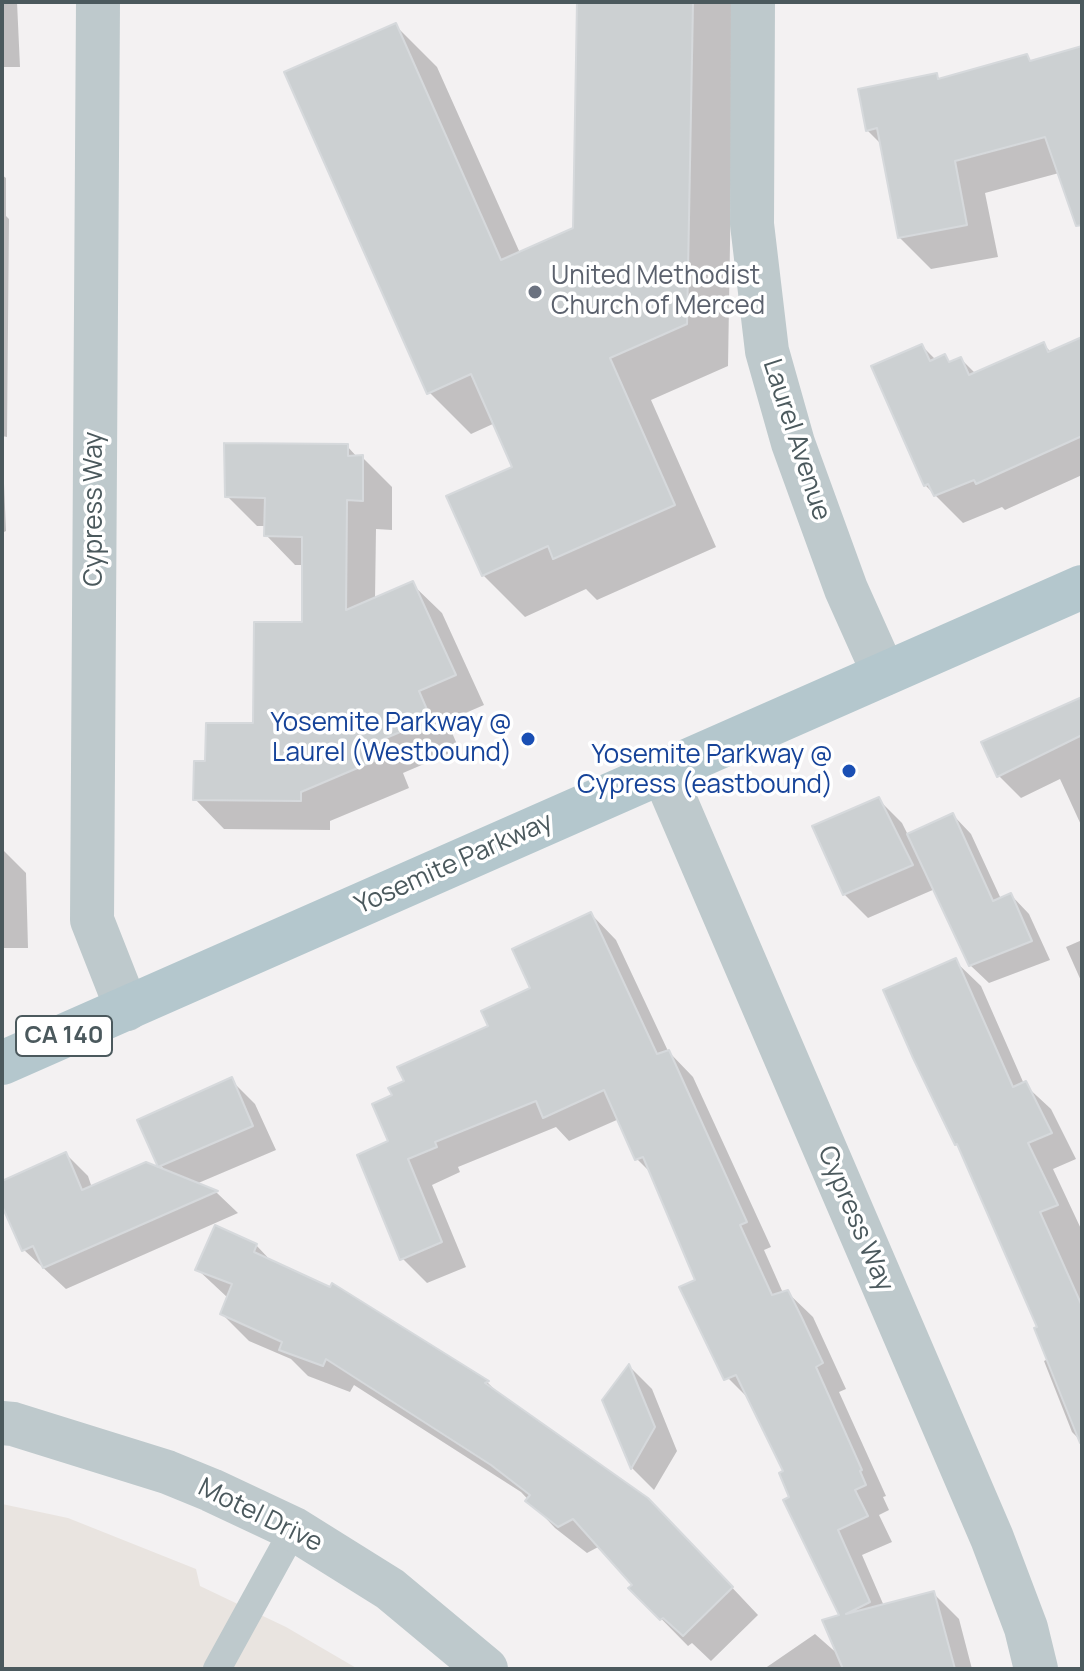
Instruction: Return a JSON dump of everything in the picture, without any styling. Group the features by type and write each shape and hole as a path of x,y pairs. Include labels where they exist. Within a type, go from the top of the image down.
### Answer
{"main road":[{"name":"Yosemite Parkway","path":"2,1063 1082,587"}],"street":[{"name":"Cypress Way","path":"98,2 92,920 127,1009"},
{"name":"Laurel Avenue","path":"753,2 752,224 767,351 793,443 846,589 884,674"},
{"name":"Cypress Way","path":"663,772 992,1538 1026,1628 1036,1669"},
{"name":"Motel Drive","path":"2,1423 167,1472 294,1529 390,1589 486,1669"}],"lane":[{"path":"217,1669 294,1529"}],"shaded area":[{"path":"2,1504 68,1518 196,1569 200,1586 286,1627 358,1669 2,1669"}],"building":[{"name":"United Methodist Church of Merced","path":"577,2 693,2 687,324 610,358 675,505 553,559 548,546 482,576 446,496 512,467 471,374 427,394 284,72 396,23 501,260 573,228"},
{"path":"1082,46 1082,225 1076,226 1045,137 955,161 967,225 898,238 877,128 866,131 858,89 937,73 938,79 1027,54 1030,61"},
{"path":"1082,337 1082,436 976,484 974,480 934,496 928,484 924,486 871,366 922,344 930,361 945,354 949,362 961,357 969,375 1044,342 1048,352"},
{"path":"224,443 348,444 348,456 363,455 363,501 347,500 346,610 413,581 456,675 419,691 431,719 374,743 381,758 301,792 301,801 193,800 194,761 205,761 206,723 253,723 254,622 302,622 302,537 264,536 265,498 225,497"},
{"path":"1082,697 1082,735 997,777 981,742"},
{"path":"879,797 913,865 843,895 812,826"},
{"path":"953,813 993,901 1011,893 1032,941 969,966 907,834"},
{"path":"591,912 657,1054 669,1050 747,1222 740,1225 772,1295 788,1290 802,1318 823,1363 816,1367 862,1470 866,1485 855,1490 868,1516 838,1530 870,1602 846,1614 934,1591 955,1669 843,1669 822,1620 839,1615 783,1500 789,1497 779,1473 783,1471 736,1375 724,1380 679,1287 695,1280 643,1157 635,1160 604,1090 543,1118 536,1101 435,1142 437,1147 408,1159 442,1242 400,1260 357,1155 388,1141 372,1104 392,1095 388,1088 404,1081 397,1067 488,1026 481,1011 530,988 512,949"},
{"path":"956,958 1013,1087 1026,1081 1052,1133 1028,1143 1058,1205 1040,1212 1082,1306 1082,1443 1034,1328 1037,1327 957,1144 913,1058 883,990"},
{"path":"232,1077 253,1126 158,1167 137,1120"},
{"path":"66,1152 82,1190 146,1162 218,1191 43,1268 33,1246 22,1251 2,1206 2,1181"},
{"path":"215,1225 257,1244 254,1252 330,1287 332,1283 489,1381 485,1383 648,1498 733,1587 683,1636 663,1618 660,1620 628,1588 632,1585 573,1519 558,1527 525,1501 530,1495 491,1465 326,1359 323,1366 279,1350 282,1342 220,1314 232,1284 195,1270"},
{"path":"629,1364 655,1427 631,1469 602,1400"}],"place":[{"name":"United Methodist Church of Merced","path":"535,292"},
{"name":"Yosemite Parkway @ Laurel (Westbound)","path":"528,739"},
{"name":"Yosemite Parkway @ Cypress (eastbound)","path":"849,771"}]}
